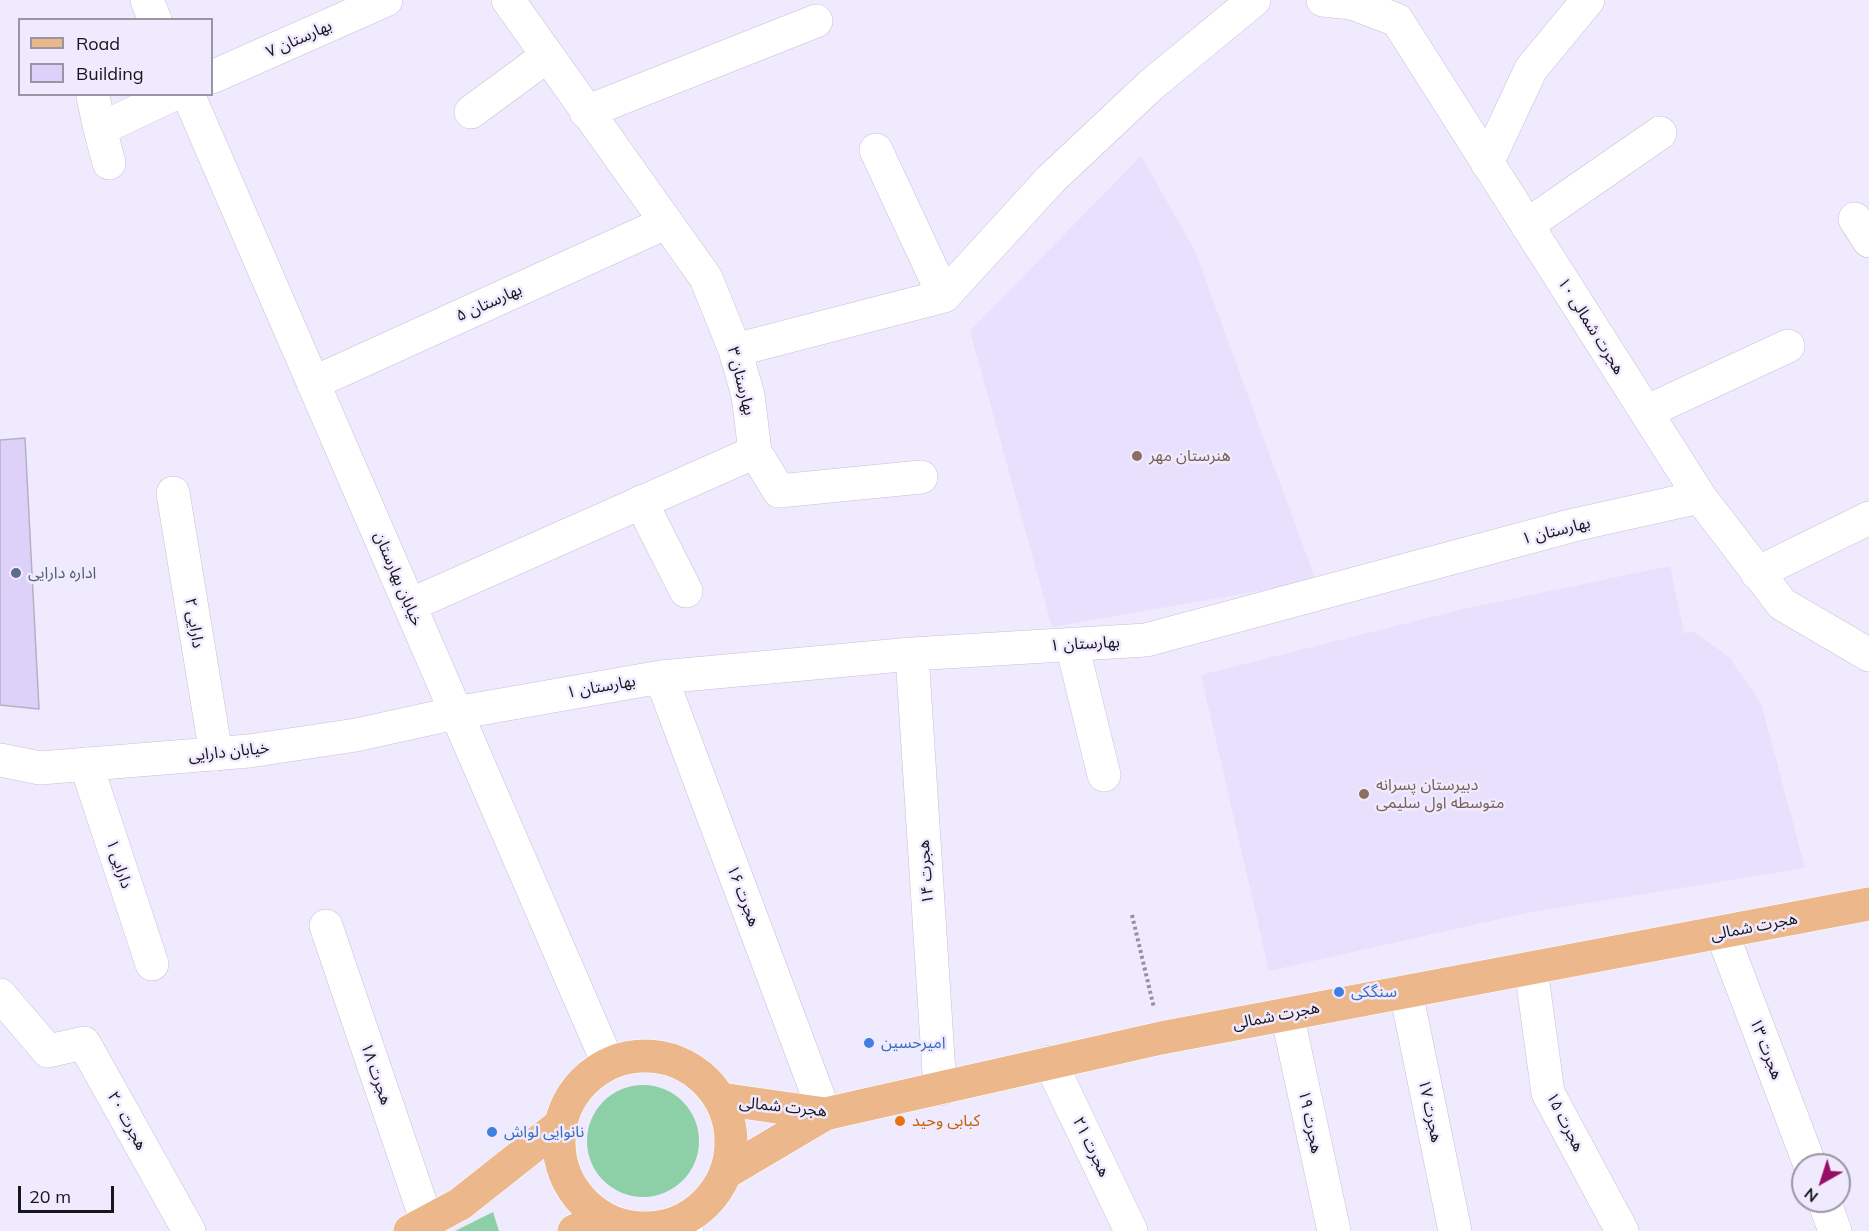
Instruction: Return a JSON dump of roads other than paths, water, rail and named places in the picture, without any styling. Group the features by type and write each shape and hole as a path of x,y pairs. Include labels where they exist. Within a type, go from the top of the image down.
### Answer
{"main road":[{"name":"هجرت شمالی","path":"721,1099 825,1114 1161,1038 1869,904"},
{"path":"633,1055 659,1056 684,1064 705,1079 721,1099 729,1117 732,1135 727,1172 716,1192 684,1226 628,1227 603,1218 582,1201 566,1178 559,1152 560,1125 569,1100 585,1078 608,1063 633,1055"},
{"path":"727,1172 825,1114"},
{"path":"418,1226 460,1204 560,1125"},
{"path":"574,1231 603,1218"}],"street":[{"path":"147,0 155,18"},
{"name":"بهارستان ۷","path":"213,78 386,0"},
{"name":"بهارستان ۳","path":"508,0 706,278 735,350 748,395 755,452"},
{"path":"735,350 944,296 1051,179 1152,85 1254,0"},
{"name":"هجرت شمالی ۱۰","path":"1323,0 1352,3 1397,20 1700,497 1756,573 1782,604 1869,655"},
{"path":"1487,163 1531,69 1587,0"},
{"path":"586,112 816,21"},
{"path":"471,112 547,56"},
{"path":"100,129 170,96"},
{"name":"خیابان بهارستان","path":"189,96 608,1063"},
{"path":"93,97 109,163"},
{"path":"1527,225 1660,133"},
{"path":"876,150 944,296"},
{"name":"بهارستان ۵","path":"313,383 665,223"},
{"path":"1646,412 1788,346"},
{"path":"410,605 755,452 779,491 921,477"},
{"name":"دارایی ۲","path":"173,493 216,754"},
{"name":"بهارستان ۱","path":"456,713 661,677 912,654 1146,640 1574,525 1700,497"},
{"path":"642,502 686,591"},
{"path":"1756,573 1869,518"},
{"path":"1072,645 1104,775"},
{"name":"هجرت ۱۴","path":"912,654 940,1089"},
{"name":"هجرت ۱۶","path":"661,677 825,1114"},
{"name":"خیابان دارایی","path":"0,760 40,768 216,754 356,735 456,713"},
{"name":"دارایی ۱","path":"86,764 152,964"},
{"name":"هجرت ۱۸","path":"326,926 418,1226"},
{"name":"هجرت ۱۳","path":"1722,933 1805,1153"},
{"name":"هجرت ۱۵","path":"1531,969 1548,1093 1622,1231"},
{"name":"هجرت ۱۷","path":"1406,992 1455,1231"},
{"name":"هجرت ۲۰","path":"0,995 48,1051 84,1043 189,1231"},
{"name":"هجرت ۱۹","path":"1287,1014 1334,1231"},
{"name":"هجرت ۲۱","path":"1050,1062 1131,1231"},
{"path":"1829,1213 1836,1231"}],"place":[{"name":"هنرستان مهر","path":"1137,456"},
{"name":"اداره دارایی","path":"16,573"},
{"name":"دبیرستان پسرانه متوسطه اول سلیمی","path":"1364,794"},
{"name":"سنگکی","path":"1339,992"},
{"name":"امیرحسین","path":"869,1043"},
{"name":"کبابی وحید","path":"900,1121"},
{"name":"نانوایی لواش","path":"492,1132"}]}
